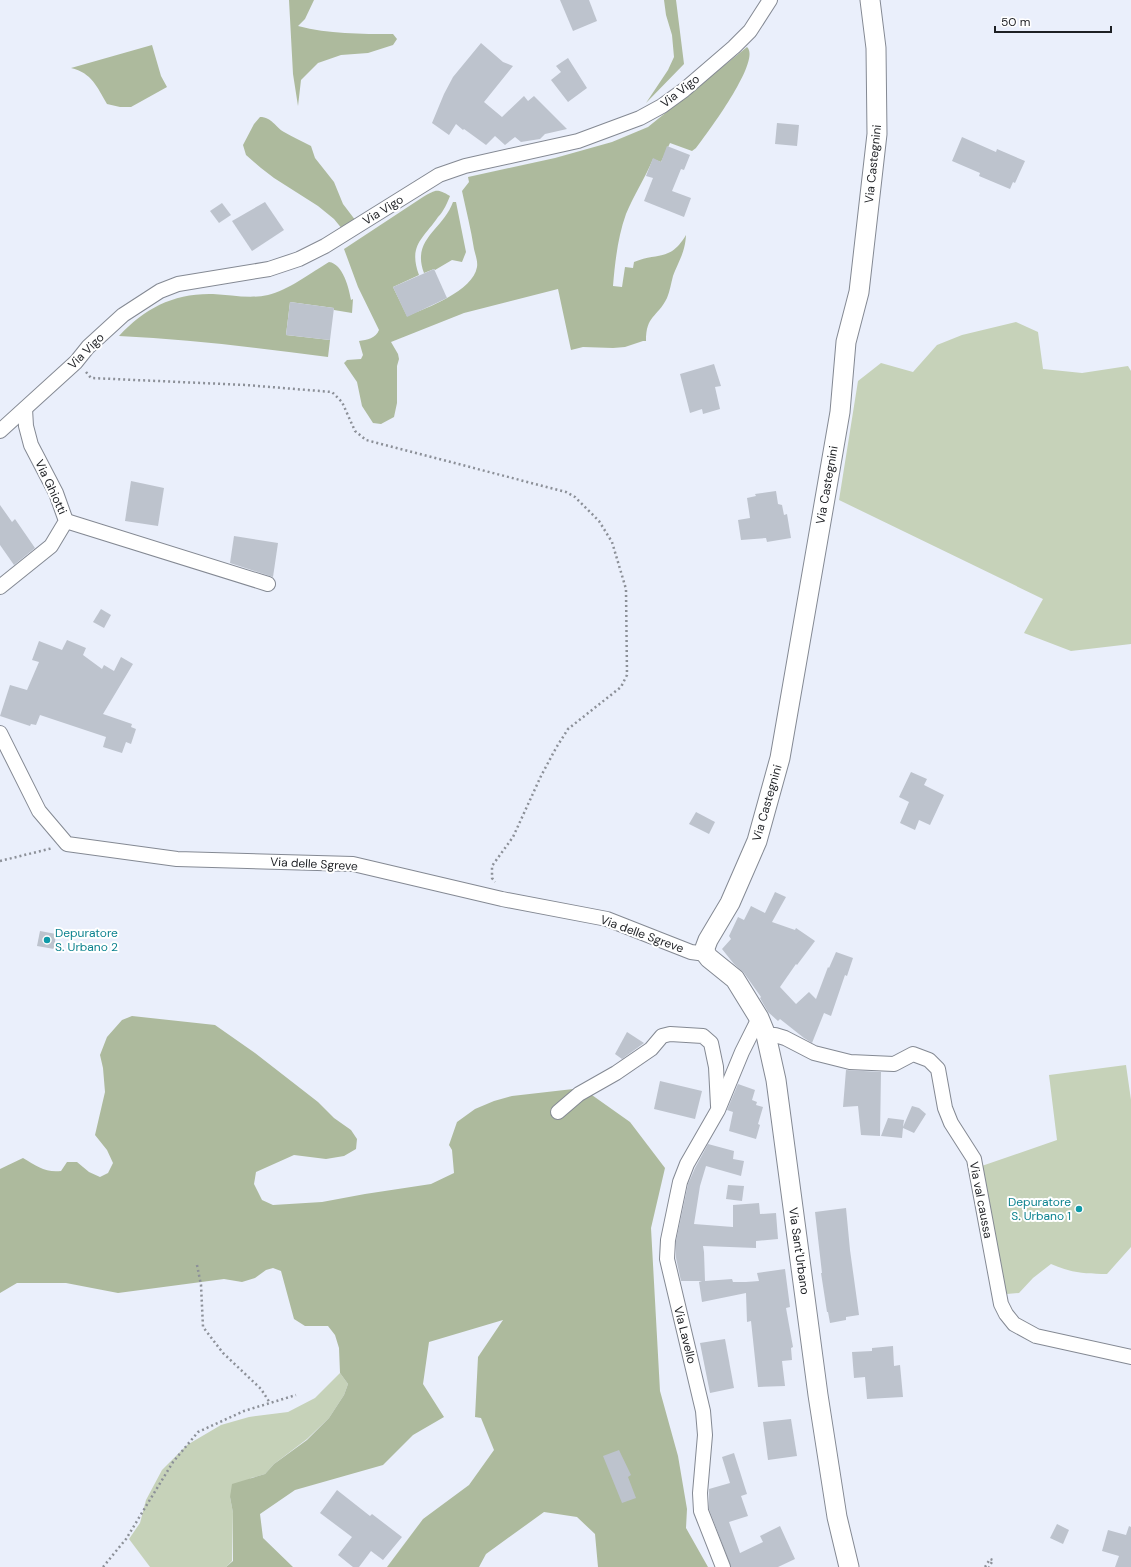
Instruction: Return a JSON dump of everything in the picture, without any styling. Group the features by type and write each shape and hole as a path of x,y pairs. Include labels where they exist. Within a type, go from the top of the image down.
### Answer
{"street":[{"name":"Via Vigo","path":"0,431 76,362 88,347 123,315 160,291 178,284 269,269 299,259 325,246 439,175 465,166 578,141 614,129 640,118 662,106 684,90 734,47 750,31 770,0"},
{"name":"Via Castegnini","path":"706,954 705,948 708,940 730,903 757,841 780,758 791,698 801,630 840,412 846,342 859,292 877,134 876,48 870,0"},
{"name":"Via Ghiotti","path":"0,587 51,546 66,521 56,493 31,445 26,426 25,409"},
{"path":"66,521 268,584"},
{"path":"0,732 39,811 67,844"},
{"name":"Via delle Sgreve","path":"67,844 177,859 353,864 511,900 607,919 691,952 706,954"},
{"name":"Via Sant'Urbano","path":"706,954 718,966 735,979 762,1026 776,1080 817,1387 838,1517 849,1567"},
{"name":"Via Lavello","path":"723,1567 701,1510 700,1493 706,1435 703,1411 667,1260 668,1240 680,1182 687,1164 718,1110 742,1052 762,1026"},
{"name":"Via val caussa","path":"762,1026 774,1035 785,1038 814,1053 850,1062 894,1064 913,1054 930,1060 938,1069 944,1108 951,1123 974,1159 1001,1304 1006,1314 1014,1324 1036,1336 1131,1357"},
{"path":"558,1112 579,1094 616,1073 651,1049 662,1036 675,1034 703,1036 711,1043 716,1067 718,1110"}],"path":[{"path":"76,362 91,378 246,385 332,392 342,402 355,431 366,440 566,492 575,497 599,521 612,542 626,589 627,675 621,687 568,729 541,776 513,837 492,866 492,878 511,900"},
{"path":"0,861 67,844"},
{"path":"197,1264 201,1285 203,1327 223,1353 261,1389 270,1403"},
{"path":"103,1567 126,1539 173,1462 198,1432 244,1411 296,1395"},
{"path":"985,1567 990,1559 993,1560 989,1567"}],"green space":[{"path":"289,0 314,0 305,19 298,26 333,32 393,34 397,39 393,45 368,53 341,55 318,63 301,80 298,106 293,74"},
{"path":"664,0 676,0 684,64 646,103 668,70 674,57 672,35 666,15"},
{"path":"152,45 161,76 167,87 131,107 120,107 107,104 97,86 89,77 78,70 71,68"},
{"path":"747,47 750,55 740,81 731,98 702,140 692,151 670,143 661,162 653,159 626,214 617,249 613,286 622,287 625,267 633,268 634,262 669,253 680,244 686,235 683,252 673,276 667,298 650,321 646,333 646,341 625,347 583,347 571,350 558,289 464,313 391,342 398,354 399,359 397,366 397,403 394,417 381,424 373,423 362,406 357,382 344,363 347,360 361,359 363,355 359,341 373,337 379,330 358,287 344,249 423,197 436,191 442,192 450,196 444,210 422,237 416,249 416,265 419,275 393,287 407,316 448,298 467,284 474,276 477,267 477,260 462,191 469,182 468,177 555,158 612,142 648,127"},
{"path":"260,117 270,120 284,132 311,146 315,158 334,182 343,204 359,225 343,230 334,219 318,206 274,178 246,155 243,145 254,124"},
{"path":"453,202 456,202 466,252 462,262 452,260 435,270 434,269 424,273 421,261 425,243 448,212"},
{"path":"329,262 338,267 342,272 349,289 351,300 353,299 352,313 334,310 334,308 290,302 286,335 330,340 328,357 250,347 119,336 139,317 173,299 199,294 247,297 268,295 283,290"},
{"path":"1016,322 1038,332 1043,369 1082,373 1128,366 1131,371 1131,644 1071,651 1024,633 1043,599 839,500 858,381 881,363 913,372 937,345 962,335"},
{"path":"132,1016 215,1025 255,1053 318,1102 334,1118 351,1130 357,1139 356,1149 344,1156 326,1159 294,1155 256,1172 254,1184 262,1200 273,1205 322,1202 431,1184 454,1173 452,1150 449,1145 457,1122 475,1109 494,1101 512,1096 582,1088 630,1122 665,1168 651,1228 660,1391 678,1456 687,1509 686,1528 708,1567 598,1567 595,1534 577,1517 544,1512 486,1554 479,1567 387,1567 423,1519 469,1485 494,1450 481,1418 475,1417 478,1357 503,1320 429,1342 423,1384 444,1417 413,1435 383,1465 295,1490 260,1514 263,1538 293,1567 226,1567 233,1561 233,1513 230,1497 232,1484 265,1474 274,1464 307,1440 329,1418 344,1395 348,1384 340,1373 339,1348 335,1335 328,1326 305,1326 294,1319 281,1271 273,1268 266,1270 255,1278 242,1282 224,1279 118,1293 66,1283 17,1283 0,1293 0,1169 23,1158 37,1166 51,1171 61,1171 67,1162 77,1162 89,1172 100,1177 108,1173 113,1163 107,1150 95,1135 105,1092 103,1068 100,1055 107,1037 122,1020"},
{"path":"1126,1065 1131,1100 1131,1247 1107,1274 1079,1272 1051,1264 1033,1278 1019,1293 995,1295 973,1169 1057,1140 1049,1075"},
{"path":"340,1373 348,1384 344,1395 329,1418 307,1439 274,1464 265,1474 251,1478 230,1497 233,1513 232,1561 226,1567 150,1567 129,1539 140,1523 146,1500 162,1470 187,1445 221,1425 249,1417 288,1412 315,1398"}],"building":[{"path":"560,0 589,0 597,21 573,31"},
{"path":"481,43 503,62 513,66 484,102 502,117 524,96 528,101 534,96 567,129 545,134 540,139 521,142 515,137 505,145 495,136 486,145 456,124 449,135 432,123 453,77"},
{"path":"568,58 587,88 568,102 551,80 561,72 556,66"},
{"path":"777,123 799,125 797,146 775,144"},
{"path":"962,137 996,152 997,149 1025,161 1015,183 1013,182 1010,189 979,176 980,173 952,161"},
{"path":"667,146 690,155 684,170 681,169 672,191 691,198 684,217 644,201 653,178 646,176 653,158 661,162"},
{"path":"265,202 284,230 252,251 232,221"},
{"path":"222,203 231,215 219,223 210,211"},
{"path":"434,269 447,298 407,317 393,287"},
{"path":"290,302 334,308 330,340 286,335"},
{"path":"714,364 721,386 715,387 720,409 703,414 702,409 690,413 680,374"},
{"path":"131,481 164,488 158,526 125,521"},
{"path":"776,491 778,504 782,505 784,515 787,514 791,538 767,542 766,538 741,540 738,520 750,518 747,498 756,496 755,494"},
{"path":"0,505 12,522 15,519 35,548 14,565 0,545"},
{"path":"234,536 278,543 273,577 230,563"},
{"path":"101,609 111,615 104,628 93,622"},
{"path":"67,640 86,648 83,655 102,669 104,665 114,671 121,657 133,664 103,714 132,724 131,727 136,729 131,744 126,742 122,753 103,747 106,737 40,715 36,725 31,724 30,726 0,716 10,685 27,690 39,662 32,660 39,641 62,650"},
{"path":"911,772 927,779 924,785 944,795 930,825 919,820 915,830 900,823 909,802 899,797"},
{"path":"696,812 715,822 709,834 689,824"},
{"path":"775,892 786,897 772,922 795,930 796,928 815,941 780,987 796,1004 809,992 816,999 828,967 829,968 836,952 853,958 847,976 845,975 831,1016 824,1013 812,1043 780,1019 778,1021 768,1012 760,998 761,997 744,973 734,964 722,949 731,939 729,936 738,917 744,920 751,906 765,913"},
{"name":"Depuratore S. Urbano 2","path":"40,931 56,934 54,949 37,946"},
{"path":"627,1032 644,1043 622,1059 615,1054"},
{"path":"846,1070 881,1072 880,1136 861,1135 858,1106 843,1107"},
{"path":"660,1081 702,1091 695,1119 654,1109"},
{"path":"738,1084 755,1090 752,1100 757,1102 756,1105 763,1107 758,1124 760,1125 756,1139 729,1131 733,1112 727,1110"},
{"path":"912,1106 919,1108 926,1114 914,1133 903,1128 902,1138 881,1136 888,1118 904,1120 903,1127"},
{"path":"708,1144 734,1151 733,1159 744,1161 741,1176 706,1166 700,1186 694,1224 733,1227 733,1205 759,1203 760,1214 776,1213 778,1239 756,1241 756,1248 703,1246 705,1281 732,1279 733,1282 759,1281 757,1273 785,1269 790,1307 786,1308 793,1347 791,1348 792,1360 782,1361 785,1386 758,1387 751,1321 747,1322 746,1293 702,1302 699,1282 702,1281 681,1281 676,1258 676,1241 688,1184"},
{"path":"728,1185 744,1186 742,1201 726,1199"},
{"path":"846,1208 859,1315 846,1317 846,1320 830,1323 821,1273 815,1212"},
{"path":"725,1339 734,1388 710,1393 700,1343"},
{"path":"893,1346 894,1366 900,1365 903,1397 867,1399 865,1377 854,1378 852,1352 872,1351 872,1348"},
{"path":"791,1419 797,1456 768,1460 763,1422"},
{"path":"619,1450 631,1475 628,1477 636,1498 622,1503 603,1456"},
{"path":"734,1453 747,1494 741,1496 748,1516 729,1522 740,1553 763,1542 760,1536 780,1526 795,1559 778,1567 731,1567 709,1509 709,1489 730,1483 722,1457"},
{"path":"337,1490 370,1516 372,1514 402,1537 383,1560 371,1551 359,1567 353,1567 338,1555 352,1537 320,1513"},
{"path":"1057,1524 1069,1530 1063,1544 1050,1538"},
{"path":"1129,1526 1131,1527 1131,1567 1115,1567 1119,1556 1102,1551 1108,1530 1126,1535"}],"place":[{"name":"Depuratore S. Urbano 2","path":"47,940"},
{"name":"Depuratore S. Urbano 1","path":"1079,1209"}]}
